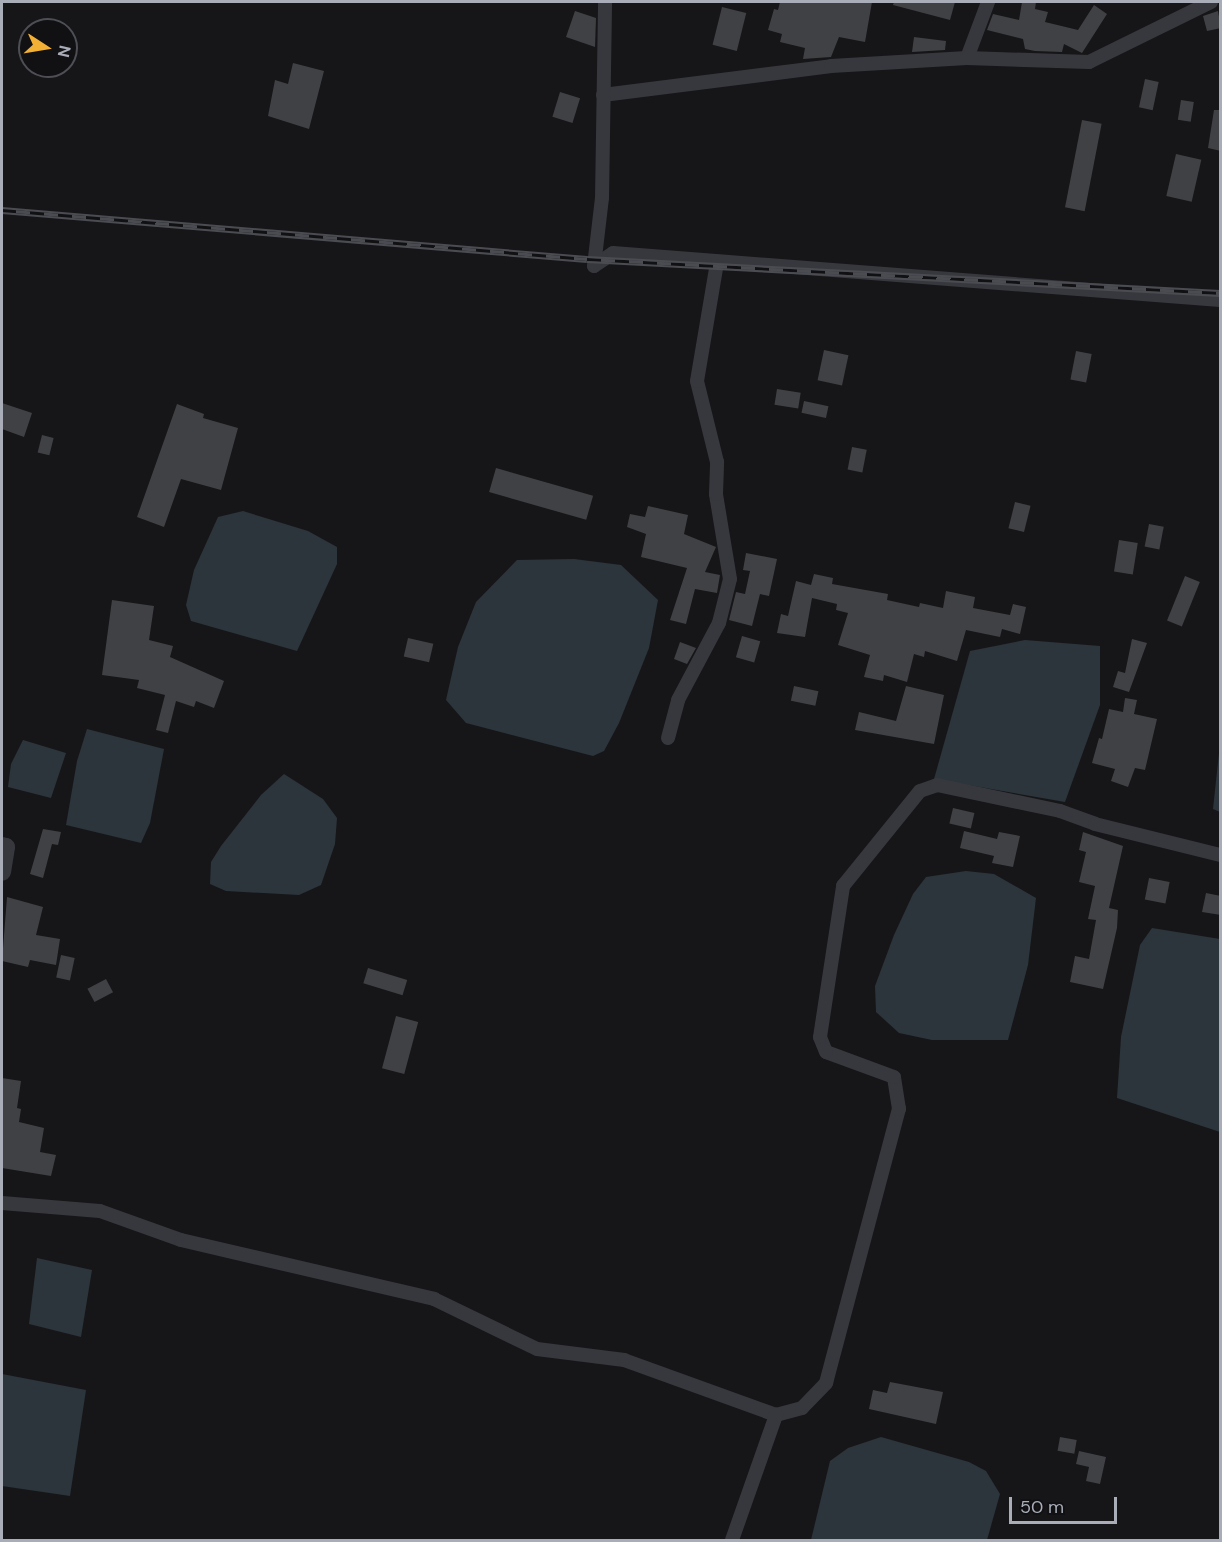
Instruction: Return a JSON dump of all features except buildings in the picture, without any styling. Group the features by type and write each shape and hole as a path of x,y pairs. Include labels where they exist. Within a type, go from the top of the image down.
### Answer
{"street":[{"path":"605,2 602,198 594,266 614,253 1221,300"},
{"path":"967,58 988,2"},
{"path":"603,95 831,66 967,58 1089,62 1211,2"},
{"path":"668,738 678,700 719,623 730,579 716,494 717,462 696,381 717,262"},
{"path":"2,1203 100,1211 182,1240 434,1299 537,1349 624,1360 776,1415 802,1408 825,1383 899,1109 894,1077 826,1052 820,1037 843,886 920,791 937,785 1060,811 1095,824 1221,855"},
{"path":"2,846 6,848 2,872"},
{"path":"732,1540 776,1415"}],"shaded area":[{"path":"243,511 308,531 337,547 337,564 297,651 191,621 186,605 194,570 218,517"},
{"path":"574,559 621,565 658,600 649,648 619,723 604,751 593,756 466,723 446,700 458,647 476,602 517,560"},
{"path":"1025,640 1100,646 1100,705 1065,802 934,779 970,651"},
{"path":"87,729 164,749 150,823 141,843 66,825 77,761"},
{"path":"23,740 66,753 51,798 8,787 11,764"},
{"path":"1220,744 1220,812 1213,809"},
{"path":"284,774 323,799 337,818 335,844 321,885 299,895 226,891 210,884 211,862 221,846 261,795"},
{"path":"966,871 994,874 1036,898 1028,965 1008,1040 932,1040 899,1033 876,1012 875,986 894,935 913,894 926,877"},
{"path":"1152,928 1220,939 1220,1132 1117,1098 1121,1037 1140,945"},
{"path":"37,1258 92,1270 81,1337 29,1324"},
{"path":"2,1374 86,1390 70,1496 2,1486"},
{"path":"881,1437 969,1462 986,1471 1000,1494 987,1540 811,1540 830,1461 848,1448"}],"railway":[{"path":"2,210 587,259 1220,293"}]}
